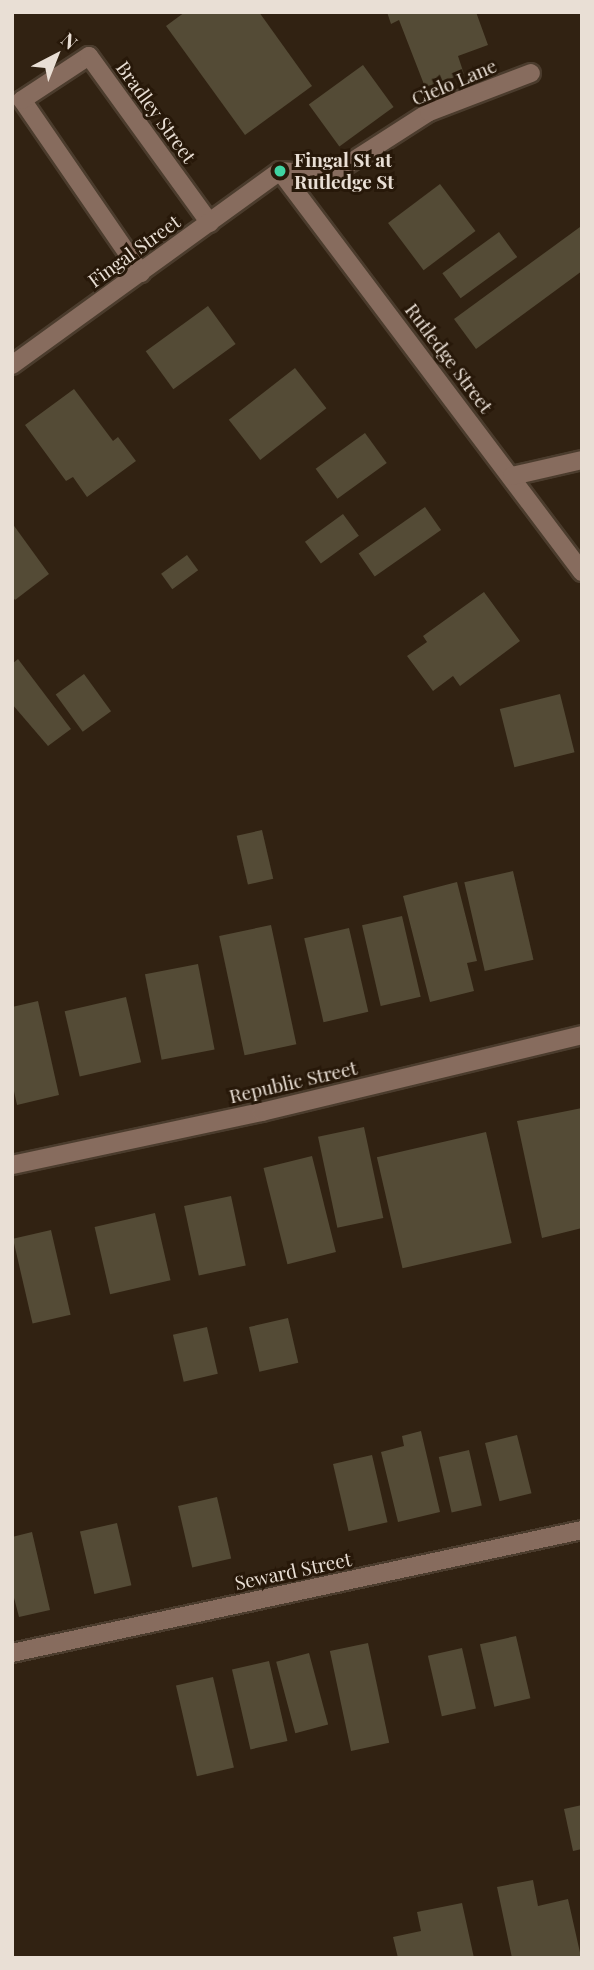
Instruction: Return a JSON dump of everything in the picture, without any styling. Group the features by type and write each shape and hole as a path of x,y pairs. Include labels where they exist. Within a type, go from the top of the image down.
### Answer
{"street":[{"name":"Bradley Street","path":"141,273 22,100 89,57 210,223"},
{"name":"Cielo Lane","path":"281,171 331,174 429,112 531,73"},
{"name":"Fingal Street","path":"12,365 281,171"},
{"name":"Rutledge Street","path":"281,171 582,572"},
{"path":"512,476 582,460"},
{"name":"Republic Street","path":"12,1165 261,1112 582,1035"},
{"name":"Seward Street","path":"12,1653 582,1530"}],"building":[{"path":"185,12 259,12 312,86 245,135 166,26"},
{"path":"387,12 476,12 488,45 458,56 464,74 425,87 399,20 391,24"},
{"path":"363,65 394,107 339,146 309,104"},
{"path":"440,184 476,231 424,270 388,223"},
{"path":"580,227 582,271 476,349 454,319"},
{"path":"499,232 517,257 461,298 442,273"},
{"path":"208,306 236,344 173,389 146,351"},
{"path":"295,368 326,408 260,460 229,420"},
{"path":"74,389 113,441 118,437 136,461 87,497 73,477 66,481 25,425"},
{"path":"365,433 387,463 337,499 316,469"},
{"path":"425,507 441,530 375,576 359,553"},
{"path":"343,514 359,536 321,563 305,542"},
{"path":"12,523 49,574 15,600 12,596"},
{"path":"187,555 198,570 172,589 161,574"},
{"path":"484,592 520,641 460,686 453,676 433,691 407,656 427,642 423,636"},
{"path":"18,659 71,729 48,746 12,704 12,664"},
{"path":"84,674 111,711 83,732 56,695"},
{"path":"560,694 575,752 514,767 500,709"},
{"path":"262,830 273,879 248,885 237,836"},
{"path":"513,871 533,960 485,971 464,882"},
{"path":"457,882 477,961 467,963 474,991 430,1002 403,896"},
{"path":"402,916 421,997 381,1006 362,925"},
{"path":"271,925 296,1044 245,1055 219,936"},
{"path":"349,928 368,1012 324,1022 304,938"},
{"path":"198,964 215,1049 162,1060 145,974"},
{"path":"126,997 141,1062 80,1076 65,1011"},
{"path":"38,1001 59,1095 17,1105 12,1082 12,1007"},
{"path":"582,1108 582,1228 542,1238 517,1121"},
{"path":"364,1127 383,1218 337,1228 318,1137"},
{"path":"486,1132 512,1243 403,1268 377,1157"},
{"path":"312,1156 336,1252 287,1264 263,1168"},
{"path":"231,1196 246,1265 199,1275 184,1206"},
{"path":"155,1213 171,1280 110,1294 95,1227"},
{"path":"51,1230 71,1315 33,1324 13,1239"},
{"path":"288,1318 298,1363 259,1372 249,1327"},
{"path":"207,1327 218,1374 184,1382 173,1335"},
{"path":"421,1431 440,1512 398,1522 381,1452 404,1446 402,1436"},
{"path":"517,1435 532,1493 499,1501 485,1443"},
{"path":"469,1450 482,1506 452,1513 439,1457"},
{"path":"372,1455 388,1522 349,1531 333,1464"},
{"path":"217,1497 231,1558 192,1567 178,1506"},
{"path":"117,1523 131,1585 94,1594 80,1532"},
{"path":"32,1532 50,1610 19,1617 12,1590 12,1537"},
{"path":"516,1636 530,1698 494,1707 480,1644"},
{"path":"368,1643 389,1743 351,1751 330,1651"},
{"path":"462,1648 476,1708 442,1716 428,1656"},
{"path":"309,1653 328,1724 295,1733 276,1662"},
{"path":"269,1661 287,1741 250,1749 232,1670"},
{"path":"213,1677 234,1768 197,1776 176,1686"},
{"path":"582,1805 582,1849 573,1851 564,1809"},
{"path":"533,1880 538,1906 568,1899 581,1957 512,1958 497,1887"},
{"path":"462,1903 474,1958 398,1958 393,1937 421,1931 417,1912"}],"place":[{"name":"Fingal St at Rutledge St","path":"280,171"}]}
